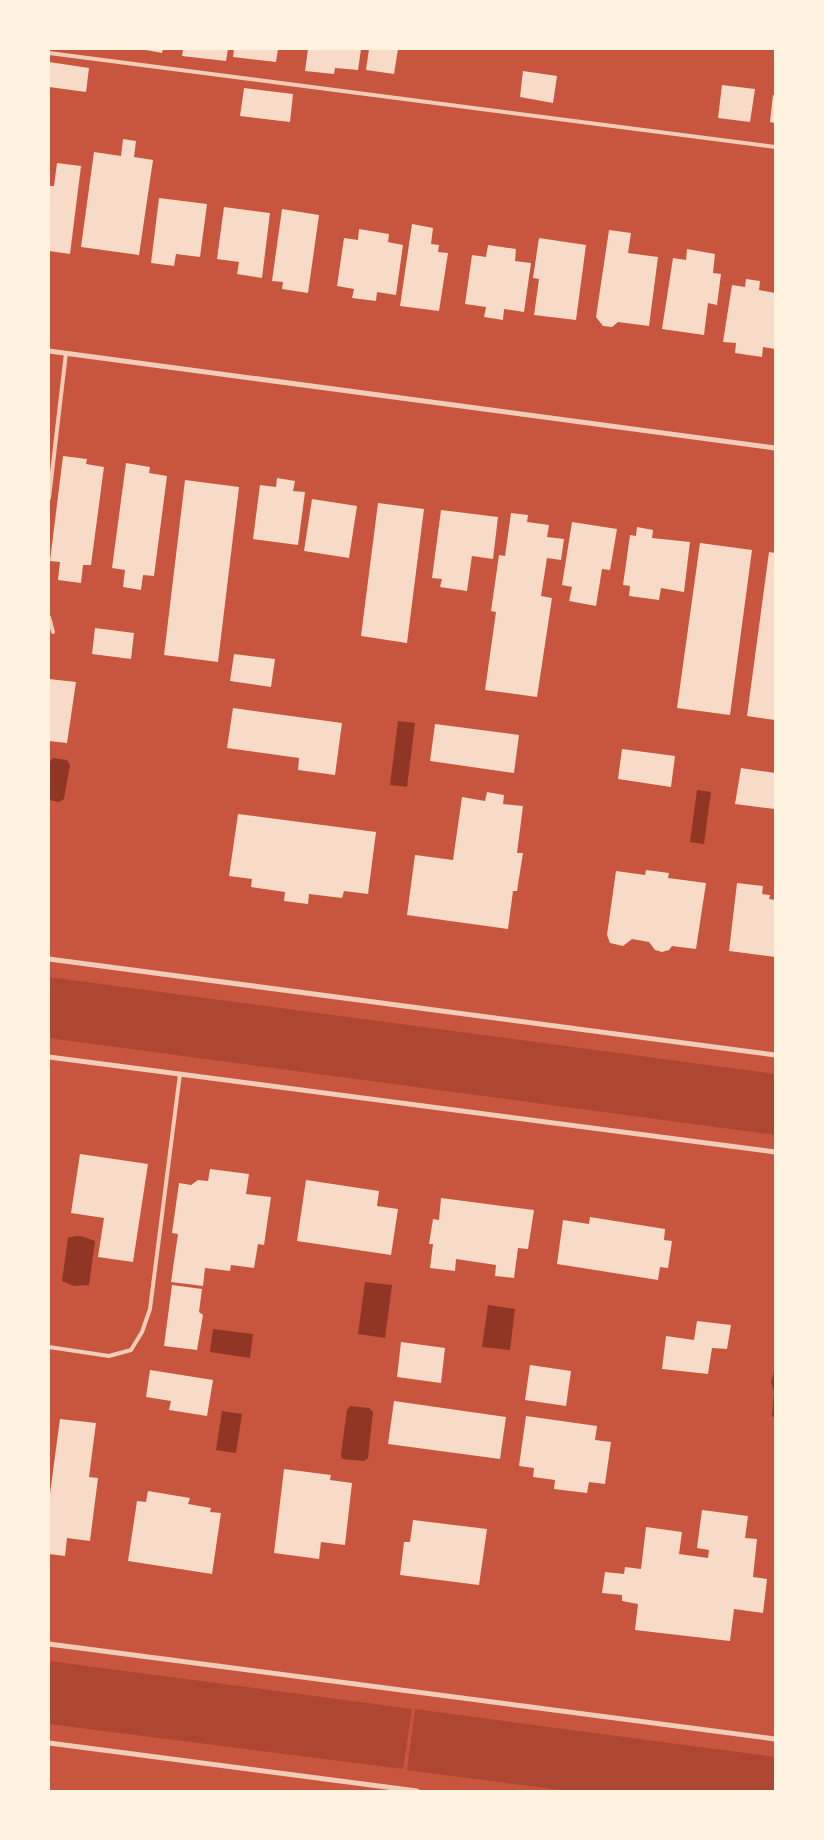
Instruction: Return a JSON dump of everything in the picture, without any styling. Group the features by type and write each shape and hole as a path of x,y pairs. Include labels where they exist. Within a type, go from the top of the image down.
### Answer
{"street":[{"path":"49,351 775,448"},
{"path":"49,959 775,1055"},
{"path":"49,1057 775,1152"},
{"path":"49,1644 775,1739"},
{"path":"49,1743 417,1791"}],"lane":[{"path":"49,54 775,147"},
{"path":"49,498 66,353"},
{"path":"49,617 53,632"},
{"path":"49,1347 109,1356 131,1350 142,1332 150,1309 180,1074"}],"shaded area":[{"path":"398,721 415,723 407,787 390,785"},
{"path":"53,758 67,760 70,765 64,799 59,802 49,800 49,763"},
{"path":"697,790 711,792 704,844 690,842"},
{"path":"49,977 775,1074 775,1135 49,1038"},
{"path":"76,1236 95,1241 89,1285 74,1286 62,1281 68,1238"},
{"path":"365,1282 392,1285 385,1338 358,1334"},
{"path":"488,1305 515,1309 510,1350 482,1347"},
{"path":"213,1329 253,1334 250,1358 210,1352"},
{"path":"775,1369 775,1418 772,1416 774,1392 771,1382"},
{"path":"350,1406 369,1408 373,1412 368,1458 364,1461 342,1459 341,1454 347,1410"},
{"path":"222,1411 242,1414 236,1453 216,1450"},
{"path":"49,1661 412,1709 403,1769 49,1724"},
{"path":"415,1709 775,1757 775,1791 568,1791 407,1770"}],"building":[{"path":"141,49 163,49 162,53"},
{"path":"183,49 228,49 226,61 182,56"},
{"path":"234,49 278,49 276,62 233,57"},
{"path":"308,49 361,49 358,70 335,68 334,74 305,71"},
{"path":"369,49 398,49 394,74 366,70"},
{"path":"49,62 89,68 86,92 49,87"},
{"path":"523,71 557,76 553,103 520,97"},
{"path":"722,85 755,89 750,122 718,118"},
{"path":"244,88 293,94 290,122 240,116"},
{"path":"773,95 775,96 775,123 770,122"},
{"path":"123,139 136,141 134,157 153,160 139,255 81,247 94,152 121,156"},
{"path":"57,163 81,166 70,254 49,251 49,186 54,186"},
{"path":"159,198 207,204 200,257 176,254 174,266 151,263"},
{"path":"224,207 270,213 262,278 237,274 239,262 217,259"},
{"path":"282,209 319,215 308,293 282,289 283,282 272,281"},
{"path":"412,224 433,228 431,244 439,245 438,252 448,253 439,311 400,306"},
{"path":"359,229 389,234 388,242 403,245 396,295 377,292 376,301 352,298 354,289 337,286 344,238 358,240"},
{"path":"609,230 631,233 628,253 658,257 649,326 618,322 612,327 603,326 596,317"},
{"path":"539,238 586,245 576,320 534,315 539,279 533,278"},
{"path":"488,245 516,249 515,261 531,263 524,312 504,309 503,320 484,317 486,307 465,304 472,255 486,257"},
{"path":"687,249 715,254 713,273 721,274 717,305 708,303 704,335 662,329 673,258 686,260"},
{"path":"746,279 760,281 759,290 775,293 775,349 763,347 762,357 735,353 736,343 723,342 732,285 745,287"},
{"path":"63,456 87,459 86,464 104,467 91,565 83,565 81,583 58,580 60,562 50,561"},
{"path":"126,463 150,467 149,473 167,476 154,576 143,575 141,590 123,587 125,570 112,568"},
{"path":"277,478 295,481 293,491 305,492 298,545 253,539 260,485 276,487"},
{"path":"185,480 239,487 218,662 164,655"},
{"path":"312,499 357,506 349,558 304,551"},
{"path":"378,503 424,509 407,643 361,636"},
{"path":"441,510 498,517 493,559 472,556 467,591 440,587 442,579 432,578"},
{"path":"511,513 528,515 527,522 549,525 547,537 564,539 561,560 547,558 541,596 552,598 537,697 485,690 496,612 491,611 499,555 505,556"},
{"path":"572,522 617,529 610,570 602,569 596,606 569,601 572,587 562,585"},
{"path":"637,527 653,530 652,538 690,542 684,592 661,588 659,600 629,596 630,586 623,585 630,535 636,536"},
{"path":"700,543 752,550 730,715 677,708"},
{"path":"769,552 775,553 775,720 747,716"},
{"path":"95,628 134,633 131,659 92,654"},
{"path":"234,654 275,659 271,687 230,681"},
{"path":"49,679 76,682 67,743 49,741"},
{"path":"233,708 342,723 335,775 298,770 299,758 227,748"},
{"path":"435,724 519,735 514,773 430,761"},
{"path":"622,749 675,756 671,787 618,779"},
{"path":"741,768 775,773 775,809 735,804"},
{"path":"487,792 504,795 503,804 523,806 517,853 523,853 517,891 513,891 508,929 407,915 415,855 453,860 462,797 485,801"},
{"path":"238,814 376,832 368,894 344,891 342,898 309,894 308,904 284,901 285,892 251,887 252,879 229,876"},
{"path":"646,870 669,873 668,878 706,883 696,949 672,946 669,950 662,952 655,950 649,942 632,939 623,946 610,943 607,935 616,871 645,875"},
{"path":"737,883 763,886 762,894 770,895 769,899 775,900 775,957 729,951"},
{"path":"80,1154 148,1164 133,1262 98,1257 104,1218 71,1213"},
{"path":"210,1169 249,1174 246,1194 271,1197 264,1245 258,1244 254,1268 231,1265 230,1271 205,1268 203,1286 171,1282 178,1234 172,1233 179,1183 191,1185 198,1180 208,1181"},
{"path":"306,1180 379,1191 377,1206 398,1209 391,1255 297,1241"},
{"path":"441,1198 534,1210 528,1249 518,1248 514,1278 495,1276 496,1265 456,1259 455,1271 430,1268 433,1244 429,1244 433,1219 439,1220"},
{"path":"590,1217 665,1229 664,1240 672,1241 668,1268 660,1267 658,1280 557,1264 563,1220 589,1224"},
{"path":"172,1285 202,1289 199,1312 203,1315 197,1350 164,1346"},
{"path":"697,1321 731,1325 727,1349 712,1348 708,1374 662,1369 666,1336 694,1340"},
{"path":"401,1342 445,1348 441,1383 397,1377"},
{"path":"530,1365 571,1371 566,1406 525,1400"},
{"path":"150,1370 213,1380 207,1416 169,1410 171,1401 146,1397"},
{"path":"394,1401 506,1417 500,1459 388,1444"},
{"path":"526,1416 597,1426 595,1440 611,1442 605,1484 589,1482 587,1493 554,1489 555,1480 533,1477 534,1468 519,1466"},
{"path":"60,1419 96,1423 89,1477 98,1478 90,1541 67,1538 65,1556 49,1554 49,1501"},
{"path":"284,1469 331,1475 330,1480 352,1483 345,1545 321,1542 319,1559 274,1553"},
{"path":"148,1491 190,1498 188,1504 211,1508 210,1512 221,1513 212,1574 128,1561 137,1501 146,1502"},
{"path":"702,1510 748,1516 745,1538 757,1539 753,1577 767,1579 763,1613 734,1609 730,1641 635,1630 638,1604 622,1601 622,1595 602,1593 605,1572 624,1574 625,1567 641,1569 646,1527 682,1532 679,1554 708,1558 709,1550 697,1548"},
{"path":"413,1520 487,1529 479,1585 400,1575 404,1542 410,1542"}]}
